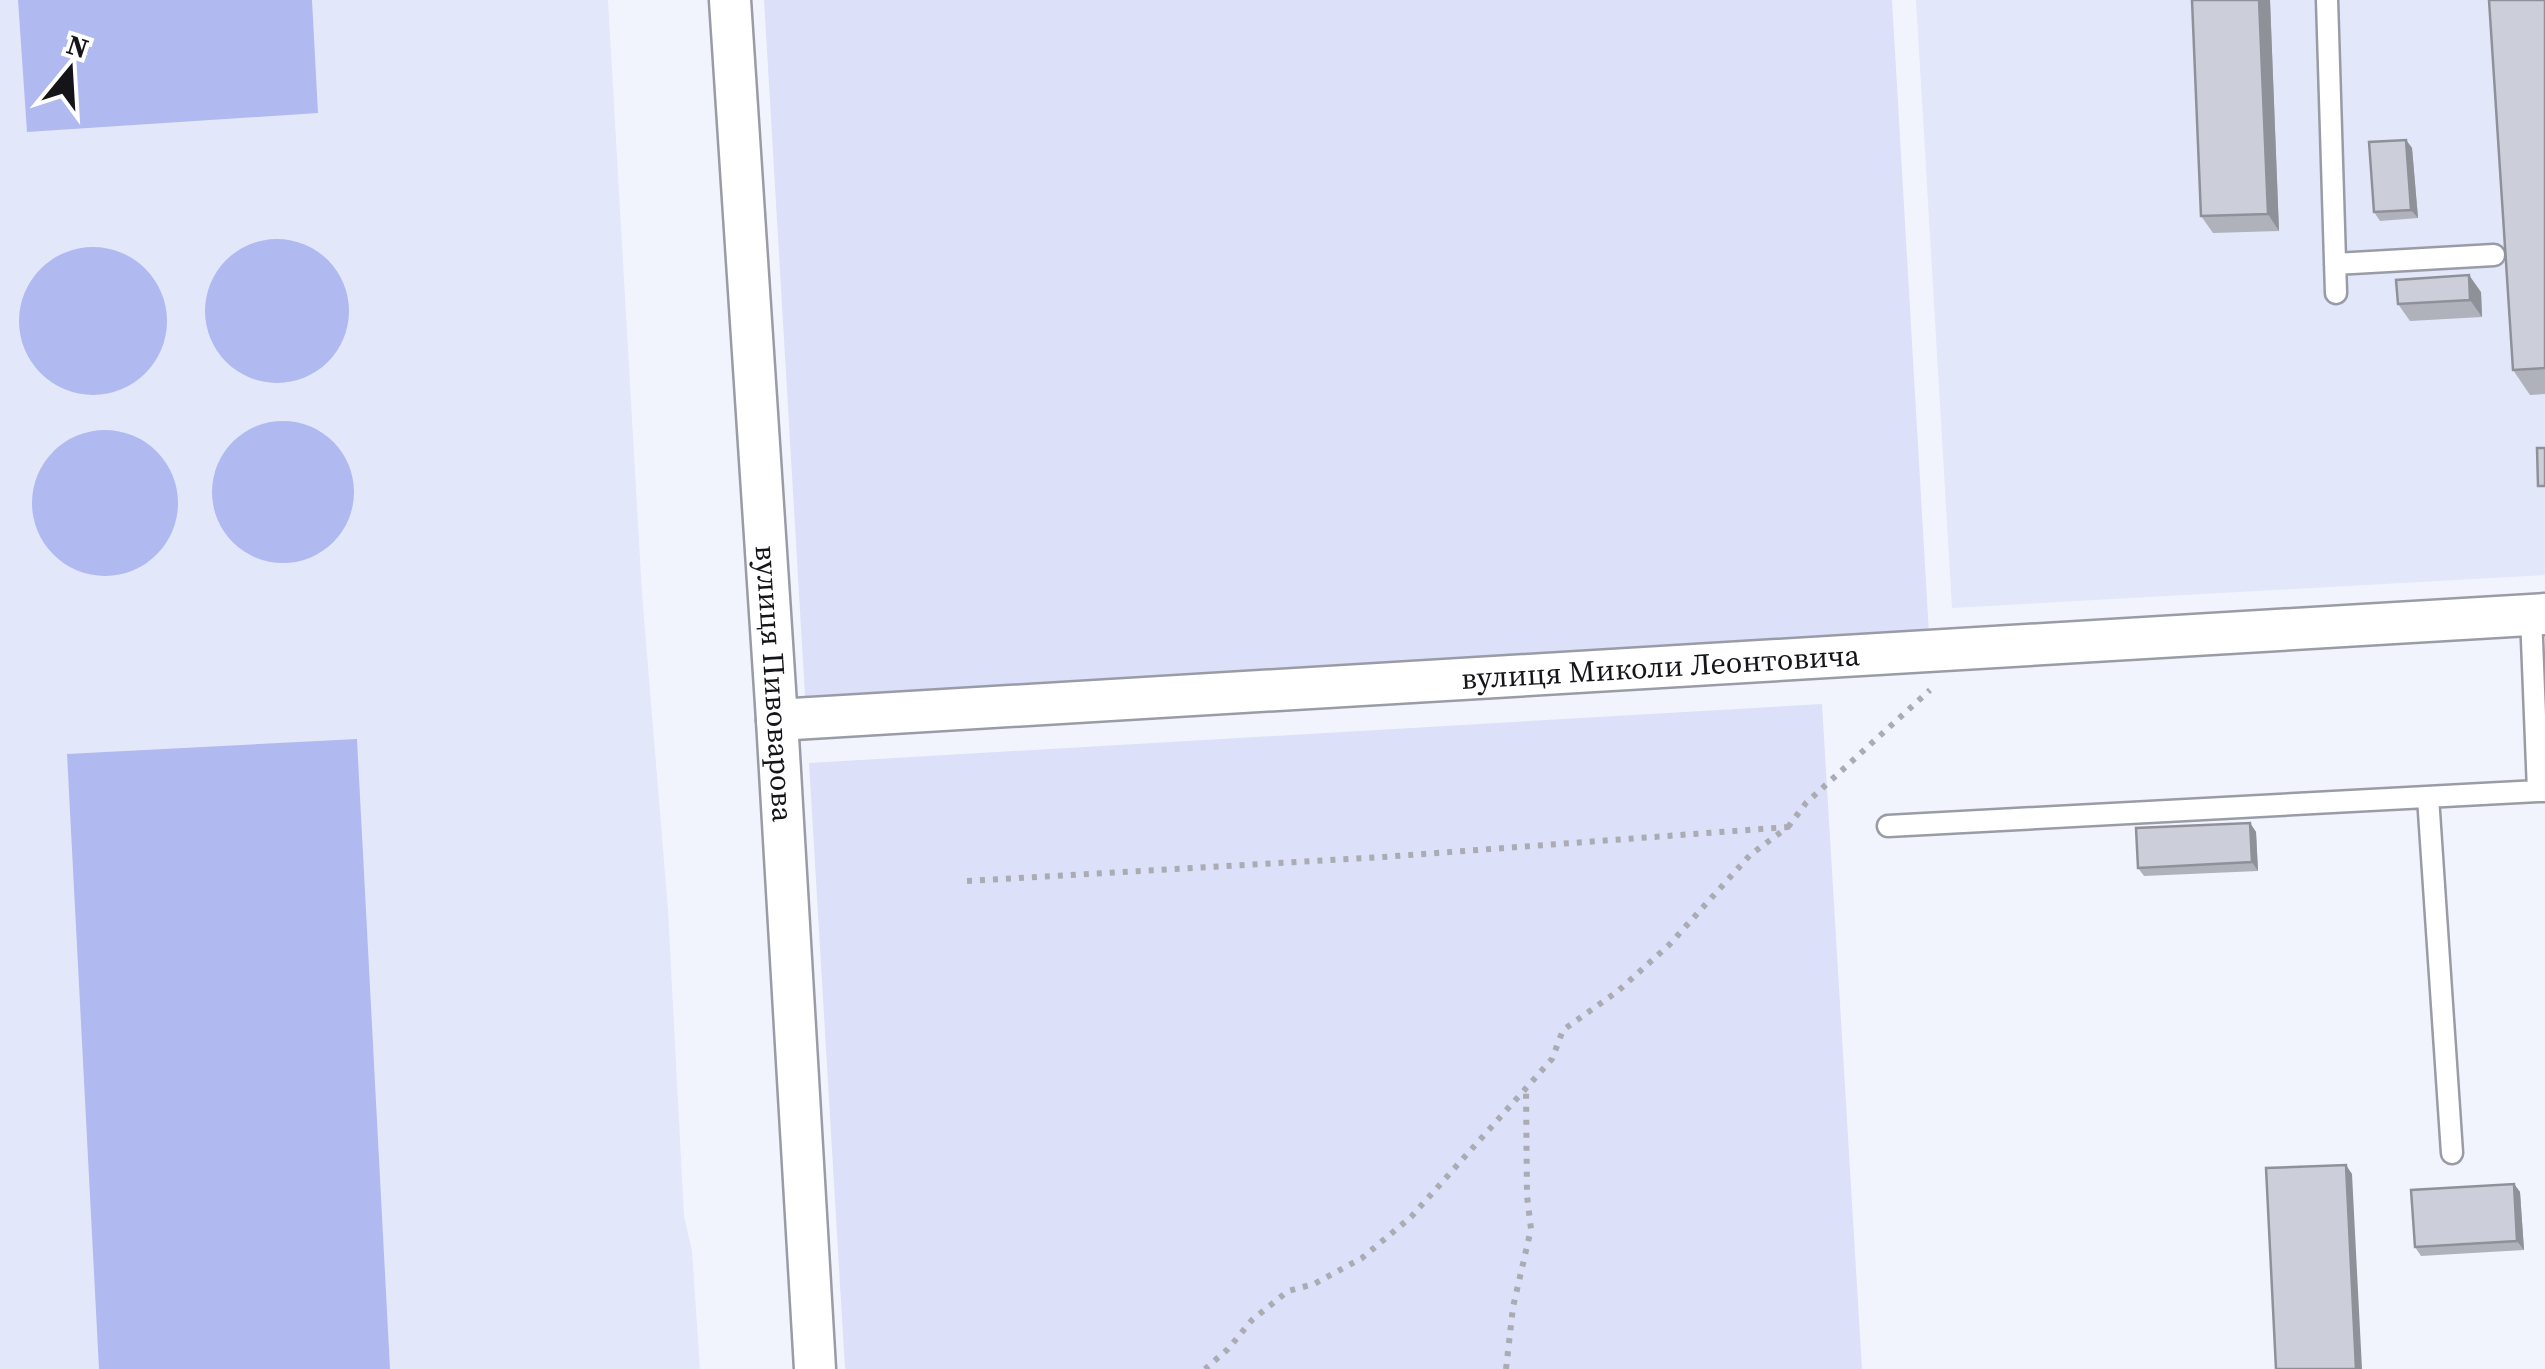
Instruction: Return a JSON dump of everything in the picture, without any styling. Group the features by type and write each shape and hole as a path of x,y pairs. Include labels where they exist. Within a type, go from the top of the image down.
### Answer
{"street":[{"name":"вулиця Пивоварова","path":"730,0 814,1369"},
{"name":"вулиця Миколи Леонтовича","path":"777,720 2538,615"}],"lane":[{"path":"2327,0 2336,293"},
{"path":"2336,264 2494,255"},
{"path":"1888,826 2541,791 2538,615"},
{"path":"2428,797 2452,1154"}],"path":[{"path":"1205,1369 1252,1320 1288,1290 1314,1284 1362,1258 1411,1217 1552,1059 1563,1030 1644,968 1700,913 1750,855 1788,827 1806,803 1870,743 1979,648"},
{"path":"967,881 1383,857 1788,827"},
{"path":"1506,1369 1514,1307 1531,1229 1526,1090"}],"shaded area":[{"path":"0,0 608,0 642,593 668,910 684,1216 692,1251 700,1369 0,1369"},
{"path":"764,0 1892,0 1929,633 805,696"},
{"path":"1916,0 2545,0 2545,575 1952,608"},
{"path":"1822,704 1862,1369 845,1369 809,763"}],"water":[{"path":"18,0 312,0 318,113 27,132"},
{"path":"277,239 305,244 328,260 344,283 349,311 344,339 328,362 305,378 277,383 249,378 226,362 210,339 205,311 210,283 226,260 249,244"},
{"path":"93,247 121,253 145,269 161,293 167,321 161,349 145,373 121,389 93,395 65,389 41,373 25,349 19,321 25,293 41,269 65,253"},
{"path":"283,421 310,427 333,442 348,465 354,492 348,519 333,542 310,557 283,563 256,557 233,542 218,519 212,492 218,465 233,442 256,427"},
{"path":"105,430 133,435 157,451 173,475 178,503 173,531 157,555 133,571 105,576 77,571 53,555 37,531 32,503 37,475 53,451 77,435"},
{"path":"357,739 390,1369 99,1369 67,754"}],"building":[{"path":"2192,0 2259,0 2268,214 2201,216"},
{"path":"2489,0 2545,0 2545,368 2513,370"},
{"path":"2406,140 2411,210 2374,212 2369,142"},
{"path":"2469,275 2470,300 2398,304 2396,280"},
{"path":"2537,448 2545,448 2545,486 2538,486"},
{"path":"2250,823 2252,862 2138,868 2136,828"},
{"path":"2346,1165 2356,1369 2276,1369 2266,1168"},
{"path":"2514,1184 2517,1241 2415,1247 2411,1190"}]}
